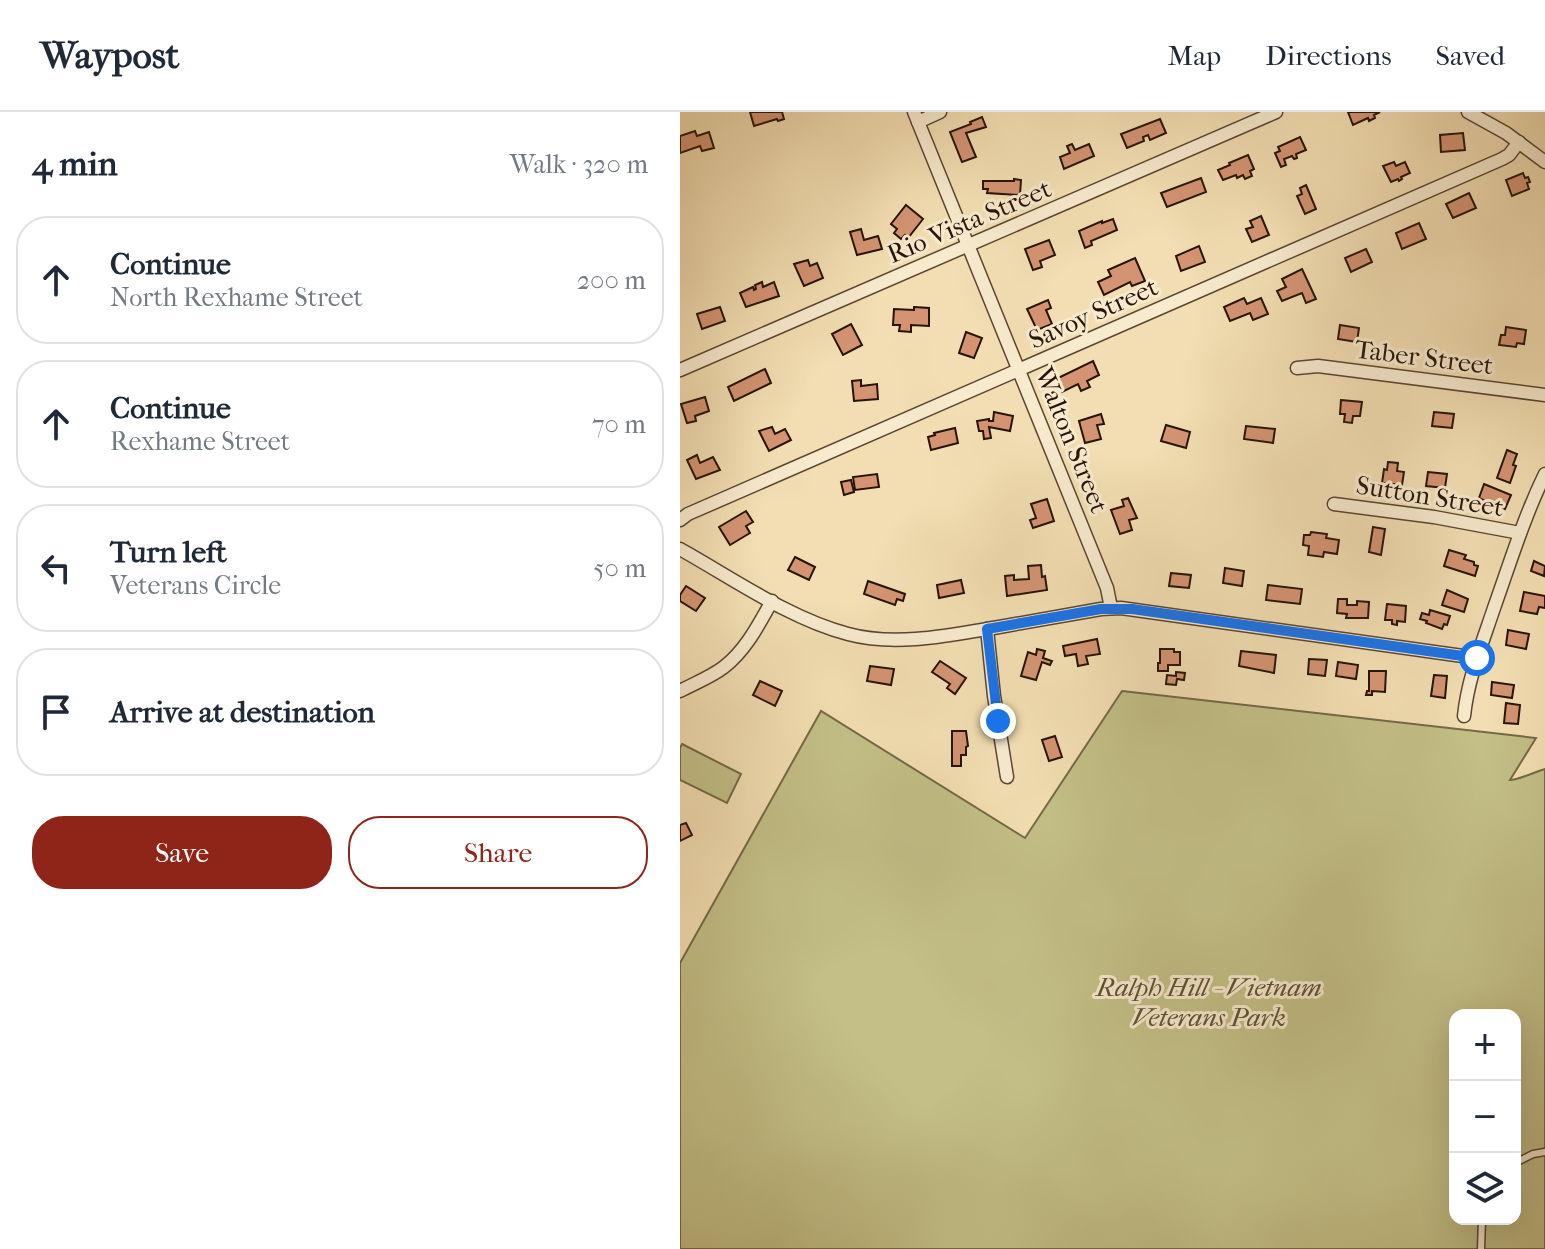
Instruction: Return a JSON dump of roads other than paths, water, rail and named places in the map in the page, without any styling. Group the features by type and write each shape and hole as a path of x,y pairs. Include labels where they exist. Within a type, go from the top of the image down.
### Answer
{"street":[{"path":"916,117 940,112"},
{"name":"Rio Vista Street","path":"680,370 1276,112"},
{"path":"1468,112 1519,142 1545,162"},
{"name":"Walton Street","path":"916,117 1107,588 1111,608"},
{"name":"Savoy Street","path":"680,520 1502,159 1519,142"},
{"name":"Taber Street","path":"1297,368 1318,366 1545,395"},
{"path":"1464,716 1477,658 1520,533 1545,474"},
{"name":"Sutton Street","path":"1334,504 1434,517 1520,533"},
{"path":"680,549 808,620 868,638 922,637 987,629 1111,608 1477,658"},
{"path":"680,691 734,658 755,631 772,601"},
{"path":"987,629 1007,777"}],"lane":[{"path":"1521,1159 1545,1152"},
{"path":"1481,1249 1482,1225"}],"park label":[{"name":"Ralph Hill - Vietnam Veterans Park","path":"1209,1002"}]}
